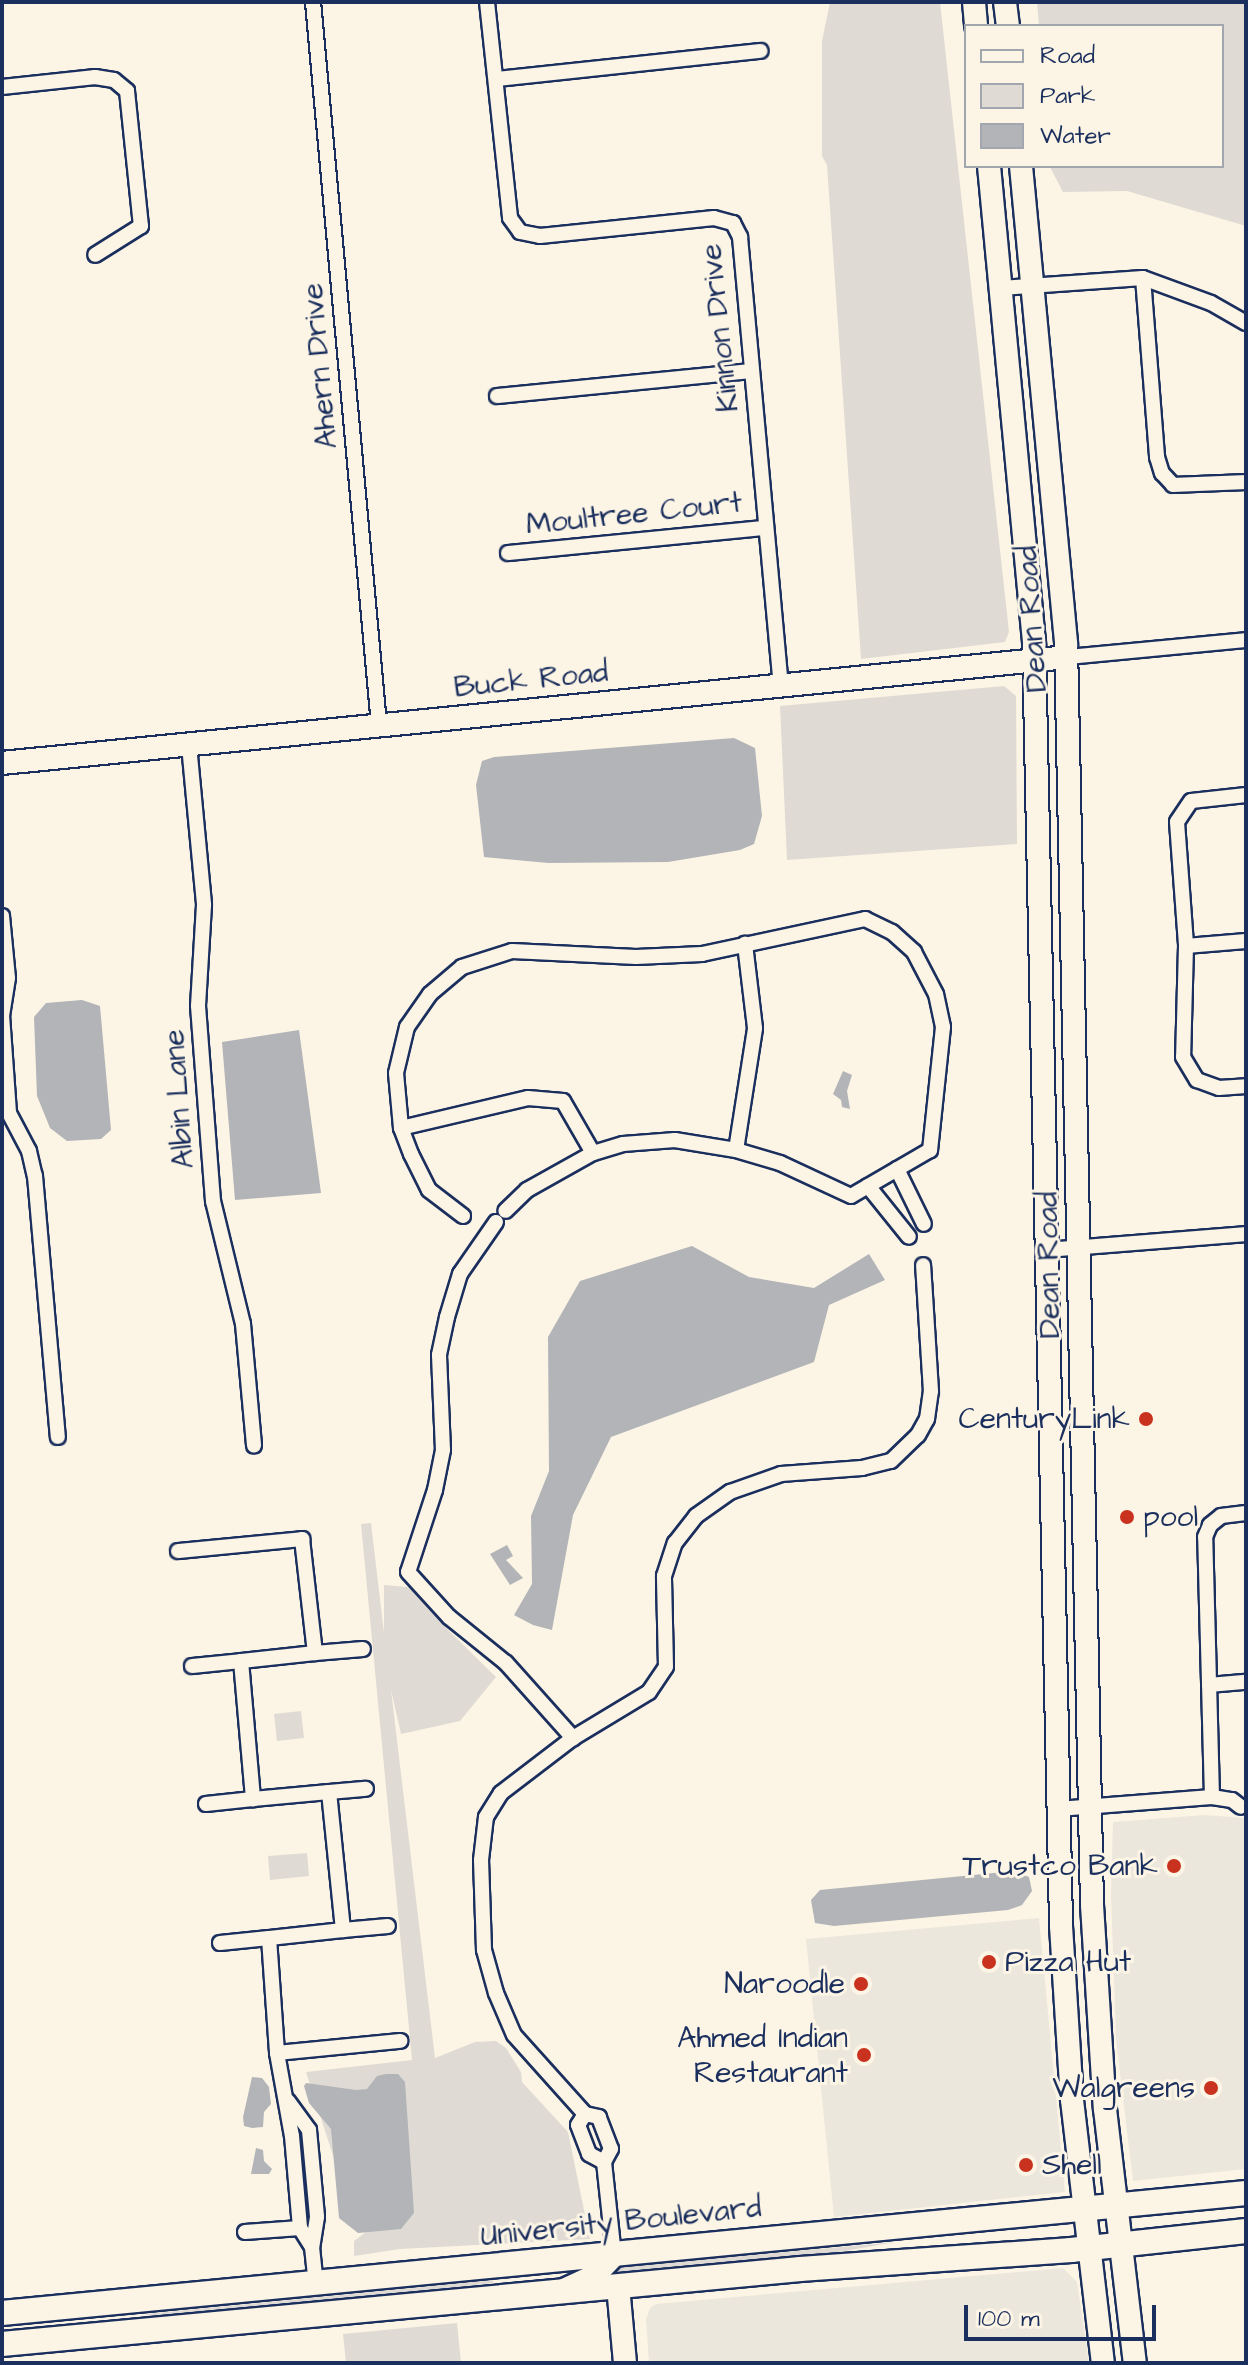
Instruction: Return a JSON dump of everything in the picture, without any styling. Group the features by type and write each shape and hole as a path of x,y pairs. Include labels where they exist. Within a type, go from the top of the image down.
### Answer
{"main road":[{"path":"974,2 976,24"},
{"path":"1005,2 1008,24"},
{"name":"Dean Road","path":"989,168 1035,660 1058,1809 1065,2007 1088,2248 1103,2363"},
{"name":"Dean Road","path":"1021,168 1067,657 1090,1807 1099,2042 1135,2363"},
{"name":"Buck Road","path":"2,763 1067,657"},
{"name":"University Boulevard","path":"2,2313 1246,2193"},
{"name":"University Boulevard","path":"2,2342 618,2286 1088,2248 1246,2231"},
{"path":"561,2292 594,2276 614,2255"},
{"path":"618,2286 625,2363"},
{"path":"2,2342 101,2325 113,2315 114,2302"}],"street":[{"name":"Ahern Drive","path":"313,2 379,725"},
{"name":"Kinnon Drive","path":"487,2 510,218 520,232 540,236 714,218 733,223 740,237 764,528 781,685"},
{"path":"497,79 761,51"},
{"path":"2,87 95,77 114,80 127,91 141,226 95,255"},
{"path":"1001,288 1143,278 1211,303 1246,323"},
{"path":"1143,278 1157,457 1162,473 1173,485 1246,482"},
{"path":"497,396 752,371"},
{"name":"Moultree Court","path":"508,553 764,528"},
{"path":"1067,657 1246,640"},
{"name":"Albin Lane","path":"189,745 204,905 198,1006 213,1201 243,1324 254,1446"},
{"path":"1246,795 1191,801 1177,822 1186,946 1183,1057 1197,1080 1219,1088 1246,1086"},
{"path":"2,916 8,978 2,1015 9,1113 29,1151 35,1176 58,1437"},
{"path":"463,1216 429,1190 401,1128 396,1073 407,1027 430,994 462,967 512,951 636,957 702,954 865,919 892,932 914,952 936,994 943,1027 930,1150 851,1196 780,1163 736,1150 675,1140 623,1144 593,1153 527,1190 500,1217 460,1274 439,1355 443,1450 435,1490 408,1572 449,1617 506,1663 573,1738"},
{"path":"1186,946 1246,941"},
{"path":"736,1150 755,1028 745,944"},
{"path":"401,1128 528,1098 563,1101 593,1153"},
{"path":"897,1169 924,1224"},
{"path":"868,1186 909,1237"},
{"path":"1047,1250 1246,1234"},
{"path":"614,2255 604,2162 611,2149 599,2117 585,2114 514,2035 496,1993 483,1934 481,1860 486,1817 501,1793 573,1738 649,1692 666,1667 664,1576 675,1543 696,1516 730,1492 781,1474 862,1468 891,1461 918,1435 927,1419 931,1391 923,1265"},
{"path":"1212,1797 1205,1537 1210,1525 1221,1516 1246,1513"},
{"path":"178,1551 302,1539 315,1653"},
{"path":"192,1666 363,1649"},
{"path":"241,1661 253,1799"},
{"path":"1209,1685 1246,1682"},
{"path":"206,1804 366,1789"},
{"path":"329,1792 343,1930"},
{"path":"1058,1809 1212,1797 1232,1800 1241,1807"},
{"path":"220,1943 388,1926"},
{"path":"269,1938 277,2053 300,2228 312,2247"},
{"path":"277,2053 400,2041"},
{"path":"285,2097 309,2130 317,2217 312,2247 316,2283"},
{"path":"585,2114 578,2125 589,2154 604,2162"},
{"path":"245,2232 300,2228"}],"shaded area":[{"path":"1204,1815 1246,1818 1246,2169 1133,2181 1116,2040 1111,1894 1113,1822"},
{"path":"1039,1918 1065,2192 834,2217 806,1939"},
{"path":"1063,2268 1077,2282 1089,2363 649,2363 646,2319 650,2308 656,2304"}],"green space":[{"path":"830,2 940,2 1009,632 1005,642 861,659 827,165 822,156 822,41"},
{"path":"1037,2 1246,2 1246,226 1127,191 1063,192 1051,168 1224,168 1224,24 1039,24"},
{"path":"1004,686 1016,696 1017,844 787,860 780,706"},
{"path":"371,1523 384,1633 384,1585 419,1588 447,1629 496,1677 460,1721 401,1734 391,1690 435,2058 475,2042 496,2041 506,2048 521,2072 522,2082 568,2132 590,2239 400,2249 354,2256 354,2241 366,2232 338,2171 306,2072 412,2060 361,1524"},
{"path":"301,1711 304,1738 277,1741 274,1714"},
{"path":"307,1853 309,1876 270,1880 268,1856"},
{"path":"896,2242 804,2258 613,2276 612,2268"},
{"path":"493,2280 493,2283 364,2299 151,2319 146,2314"},
{"path":"457,2323 461,2363 346,2363 343,2334"}],"water":[{"path":"734,738 755,748 762,816 754,844 740,850 668,862 548,863 484,857 476,785 482,761 494,757"},
{"path":"82,1000 100,1006 111,1130 101,1139 67,1141 50,1128 37,1096 34,1017 46,1003"},
{"path":"299,1030 321,1193 235,1200 222,1042"},
{"path":"843,1071 852,1075 847,1091 850,1109 842,1107 841,1100 833,1094"},
{"path":"692,1246 749,1277 814,1288 869,1254 885,1280 829,1305 814,1362 611,1437 573,1515 552,1630 533,1625 514,1615 532,1584 531,1516 549,1471 548,1337 580,1281"},
{"path":"507,1545 513,1556 506,1560 523,1578 510,1585 490,1554"},
{"path":"1014,1871 1029,1877 1032,1891 1022,1905 1008,1910 834,1926 815,1923 811,1900 820,1890"},
{"path":"398,2074 405,2082 414,2213 401,2229 358,2233 339,2218 331,2129 309,2103 304,2086 306,2083 367,2089 377,2076"},
{"path":"252,2077 262,2078 269,2087 271,2104 264,2112 263,2127 244,2126 243,2117"},
{"path":"256,2148 263,2150 264,2161 272,2169 269,2174 251,2174"}],"place":[{"name":"CenturyLink","path":"1146,1419"},
{"name":"pool","path":"1127,1517"},
{"name":"Trustco Bank","path":"1174,1866"},
{"name":"Pizza Hut","path":"989,1962"},
{"name":"Naroodle","path":"861,1984"},
{"name":"Ahmed Indian Restaurant","path":"864,2055"},
{"name":"Walgreens","path":"1211,2088"},
{"name":"Shell","path":"1026,2165"}]}
